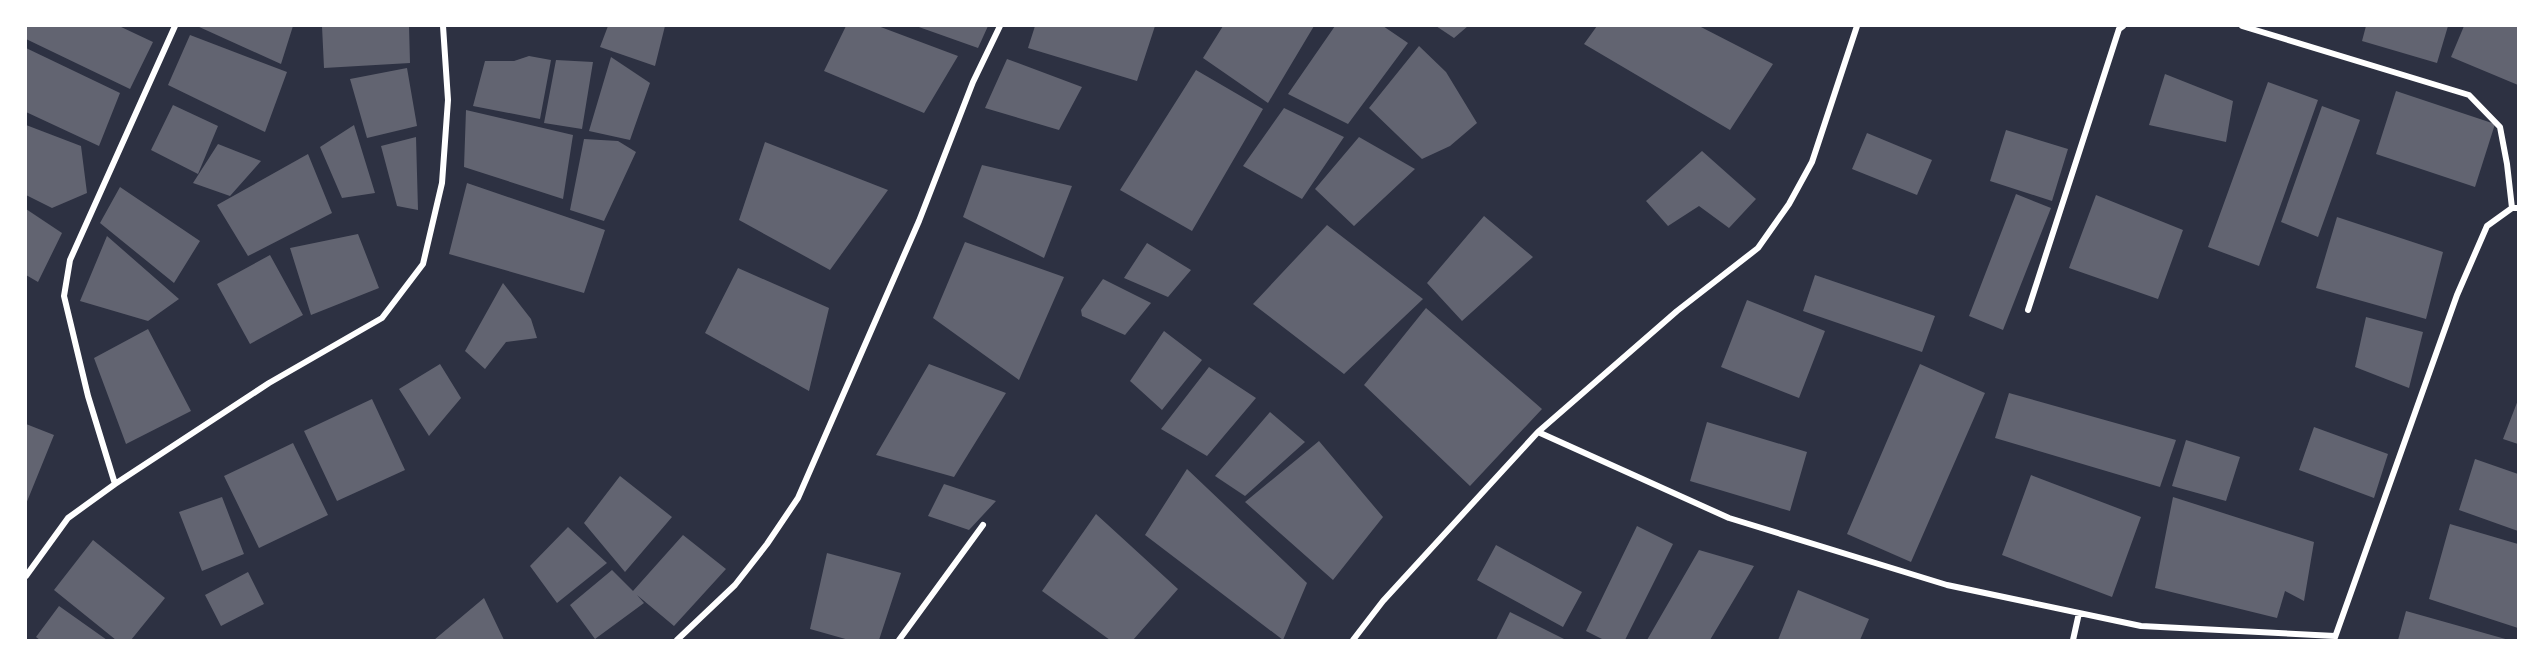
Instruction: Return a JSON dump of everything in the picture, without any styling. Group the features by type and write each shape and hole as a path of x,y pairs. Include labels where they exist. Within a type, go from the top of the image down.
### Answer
{"street":[{"path":"115,484 85,385 64,296 70,260 174,26"},
{"path":"26,576 68,518 115,484 268,383 382,318 423,264 442,183 448,100 443,26"},
{"path":"677,640 735,585 767,544 798,498 919,221 973,82 1000,26"},
{"path":"1353,640 1383,601 1538,432 1677,311 1758,248 1789,204 1812,162 1857,26"},
{"path":"2028,310 2119,29 2123,26"},
{"path":"1538,432 1729,518 1947,585 2141,626 2334,638 2457,295 2487,226 2515,208 2500,127 2469,95 2244,26"},
{"path":"899,640 983,525"},
{"path":"2073,640 2079,613"}],"building":[{"path":"26,26 119,26 153,42 130,89 26,39"},
{"path":"197,26 293,26 281,64"},
{"path":"322,26 409,26 410,63 324,68"},
{"path":"608,26 665,26 655,66 600,47"},
{"path":"846,26 878,26 958,56 924,113 824,71"},
{"path":"916,26 988,26 978,48"},
{"path":"1035,26 1155,26 1137,81 1028,48"},
{"path":"1223,26 1314,26 1268,103 1203,58"},
{"path":"1335,26 1383,26 1408,43 1348,124 1288,94"},
{"path":"1436,26 1468,26 1454,38"},
{"path":"1597,26 1699,26 1773,64 1730,130 1584,44"},
{"path":"2366,26 2448,26 2437,63 2362,41"},
{"path":"2464,26 2518,26 2518,85 2451,57"},
{"path":"190,35 287,72 265,132 168,85"},
{"path":"1419,46 1446,72 1477,123 1450,146 1422,159 1369,108"},
{"path":"26,48 120,93 99,146 26,112"},
{"path":"529,56 551,60 540,119 473,106 485,61 514,61"},
{"path":"611,57 650,83 630,140 589,131"},
{"path":"1007,59 1082,87 1059,130 985,108"},
{"path":"556,60 593,62 582,129 544,123"},
{"path":"407,68 417,126 367,138 350,79"},
{"path":"1196,70 1263,109 1192,231 1120,190"},
{"path":"2165,74 2233,101 2226,142 2149,125"},
{"path":"2268,82 2318,100 2259,266 2208,247"},
{"path":"2396,91 2495,124 2475,187 2376,154"},
{"path":"173,105 218,126 198,174 151,150"},
{"path":"2322,106 2360,120 2318,237 2281,222"},
{"path":"1284,108 1344,137 1302,199 1243,166"},
{"path":"466,110 573,135 563,199 464,167"},
{"path":"26,125 81,146 87,193 52,208 26,195"},
{"path":"354,125 375,193 342,198 320,147"},
{"path":"2006,130 2068,149 2052,201 1990,181"},
{"path":"1867,133 1932,160 1917,195 1852,169"},
{"path":"416,137 418,210 397,206 381,146"},
{"path":"1359,137 1415,169 1354,226 1315,189"},
{"path":"584,139 618,141 636,152 604,221 570,210"},
{"path":"765,142 888,190 830,270 739,220"},
{"path":"218,144 261,161 230,196 193,183"},
{"path":"1702,151 1756,199 1729,228 1699,206 1668,226 1646,201"},
{"path":"308,154 332,213 248,256 217,205"},
{"path":"982,165 1072,186 1044,258 963,217"},
{"path":"467,183 605,230 584,293 449,254"},
{"path":"120,187 200,241 174,283 100,223"},
{"path":"2016,194 2051,208 2003,330 1969,316"},
{"path":"2096,195 2183,230 2158,299 2069,268"},
{"path":"26,209 62,233 38,282 26,275"},
{"path":"1484,216 1533,257 1462,321 1427,283"},
{"path":"2337,217 2443,252 2426,319 2316,288"},
{"path":"1327,225 1423,299 1344,374 1253,304"},
{"path":"358,234 379,288 311,315 290,248"},
{"path":"107,236 179,299 148,321 80,301"},
{"path":"965,242 1064,277 1019,380 933,318"},
{"path":"1147,243 1191,270 1168,297 1124,278"},
{"path":"270,255 303,315 250,344 217,284"},
{"path":"738,268 829,308 809,391 705,333"},
{"path":"1815,275 1935,316 1922,352 1803,311"},
{"path":"1103,279 1151,303 1125,335 1082,316 1081,310"},
{"path":"503,283 531,319 537,338 506,342 485,369 465,351"},
{"path":"1747,300 1825,331 1799,398 1721,367"},
{"path":"1426,308 1542,409 1470,486 1364,385"},
{"path":"2366,317 2423,332 2409,388 2355,367"},
{"path":"148,329 191,411 126,444 94,358"},
{"path":"1164,331 1202,360 1162,410 1130,381"},
{"path":"440,364 461,398 429,436 399,389"},
{"path":"929,364 1006,393 954,477 876,455"},
{"path":"1920,364 1985,393 1911,562 1847,534"},
{"path":"1209,367 1256,398 1207,456 1161,429"},
{"path":"2009,393 2176,440 2160,487 1995,438"},
{"path":"372,399 405,470 337,501 304,431"},
{"path":"2518,400 2518,444 2503,439"},
{"path":"1270,412 1305,442 1245,496 1215,476"},
{"path":"1707,422 1807,452 1790,511 1690,481"},
{"path":"26,424 54,435 26,504"},
{"path":"2314,427 2388,454 2374,498 2299,470"},
{"path":"2186,440 2240,457 2226,501 2172,486"},
{"path":"1319,441 1383,517 1333,580 1245,502"},
{"path":"293,443 328,515 259,548 224,476"},
{"path":"2475,459 2518,474 2518,531 2459,510"},
{"path":"1187,469 1307,583 1283,640 1145,535"},
{"path":"2031,475 2141,517 2112,597 2002,555"},
{"path":"620,476 672,517 625,572 584,523"},
{"path":"944,484 996,501 969,530 928,516"},
{"path":"222,497 244,554 202,571 179,512"},
{"path":"2173,497 2314,542 2304,601 2285,591 2277,618 2155,588"},
{"path":"1096,514 1178,589 1133,640 1110,640 1042,591"},
{"path":"2450,524 2518,544 2518,628 2429,599"},
{"path":"1637,526 1673,544 1625,640 1604,640 1586,631"},
{"path":"568,527 607,563 557,603 530,566"},
{"path":"683,535 726,569 674,626 637,595 644,603 595,639 570,605 612,570 633,591"},
{"path":"93,540 165,598 131,640 116,640 54,590"},
{"path":"1496,545 1582,592 1563,627 1477,580"},
{"path":"1699,550 1754,566 1710,640 1647,640"},
{"path":"827,553 901,573 879,640 849,640 810,629"},
{"path":"248,572 264,604 221,626 205,595"},
{"path":"1798,590 1869,619 1860,640 1778,640"},
{"path":"484,598 504,640 434,640"},
{"path":"59,606 107,640 40,640 36,637"},
{"path":"2406,611 2509,640 2398,640"},
{"path":"1510,612 1566,640 1496,640"}]}
